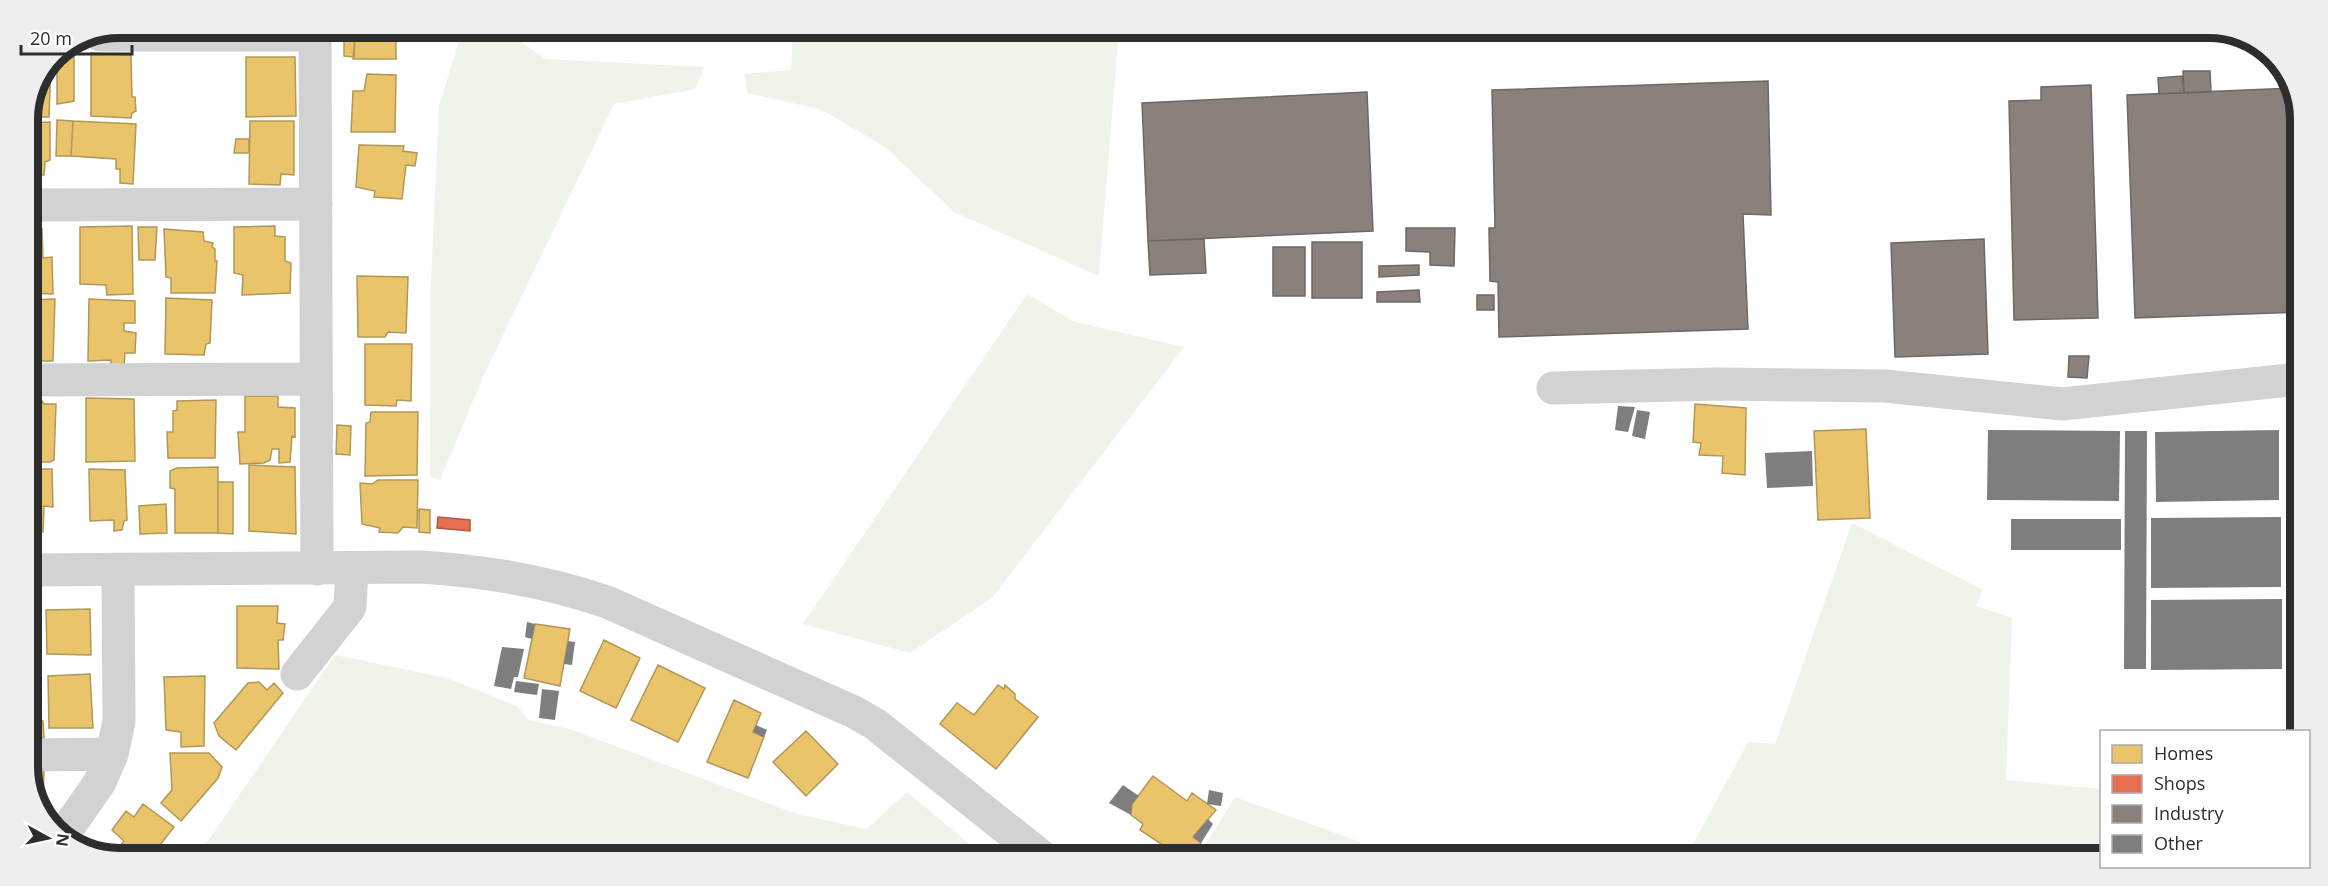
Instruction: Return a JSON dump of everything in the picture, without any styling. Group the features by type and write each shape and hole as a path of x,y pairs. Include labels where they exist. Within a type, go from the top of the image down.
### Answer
{"street":[{"path":"315,37 317,569"},
{"path":"38,205 316,204"},
{"path":"38,380 316,379"},
{"path":"1553,388 1718,384 1885,386 2062,405 2290,380"},
{"path":"38,570 421,567 468,570 566,588 607,602 833,701 875,724 1031,848"},
{"path":"297,674 350,607 352,569"},
{"path":"78,814 100,782 112,754 118,721 117,570"},
{"path":"38,754 112,754"}],"shaded area":[{"path":"460,37 514,37 546,59 705,67 695,89 614,104 483,377 440,480 430,476 430,300 439,106"},
{"path":"793,37 1118,37 1099,276 954,212 885,147 822,110 748,93 744,74 791,70"},
{"path":"1027,294 1075,322 1184,347 992,598 910,653 803,624"},
{"path":"1852,523 1983,590 1976,606 2012,618 2006,780 2100,789 2100,848 1691,848 1748,742 1775,744"},
{"path":"335,655 447,678 517,706 528,720 570,729 797,814 867,829 907,792 974,848 203,848"},
{"path":"1235,797 1361,842 1358,848 1204,848"}],"building: Homes":[{"path":"344,37 355,37 354,57 344,56"},
{"path":"355,37 396,37 396,59 353,59"},
{"path":"74,52 74,101 57,104 57,66"},
{"path":"91,53 131,55 132,97 135,97 136,111 132,113 131,118 91,116"},
{"path":"246,57 295,57 296,116 246,117"},
{"path":"367,74 396,75 395,132 351,132 353,91 364,91"},
{"path":"50,75 49,117 38,117 39,103"},
{"path":"57,120 73,121 71,156 56,156"},
{"path":"73,121 136,124 133,184 120,183 120,169 116,169 116,159 71,156"},
{"path":"250,121 294,121 294,175 281,174 280,185 249,184"},
{"path":"50,122 50,160 45,162 44,175 38,175 38,123"},
{"path":"236,139 249,139 249,153 234,153"},
{"path":"359,145 404,146 403,151 417,153 415,166 406,165 402,199 374,197 375,191 356,187"},
{"path":"132,226 133,294 107,295 106,285 80,284 80,227"},
{"path":"275,226 275,236 285,237 285,261 291,263 290,293 242,295 243,275 234,273 234,227"},
{"path":"138,227 157,227 155,260 139,260"},
{"path":"38,229 42,229 43,258 52,257 53,294 38,293"},
{"path":"164,229 203,232 204,241 213,243 215,261 217,261 215,293 171,293 171,278 166,277"},
{"path":"357,276 408,277 406,333 388,332 385,337 358,337"},
{"path":"166,298 212,300 210,343 206,344 204,355 165,354"},
{"path":"55,299 53,361 38,361 38,300"},
{"path":"89,299 135,301 135,323 124,323 124,331 136,333 135,353 125,353 124,366 111,365 111,360 88,361"},
{"path":"365,344 412,344 411,401 397,400 396,406 365,405"},
{"path":"245,396 278,396 278,407 295,408 295,437 292,436 290,462 279,463 279,449 272,449 270,460 264,463 240,464 238,432 245,432"},
{"path":"38,398 44,404 56,404 54,460 38,462"},
{"path":"86,398 134,399 135,461 86,462"},
{"path":"216,400 215,458 168,458 167,432 173,432 173,411 177,410 177,401"},
{"path":"1695,404 1746,408 1745,475 1722,473 1723,456 1699,455 1701,443 1693,442"},
{"path":"371,412 418,412 417,475 365,476 366,423 370,422"},
{"path":"337,425 351,426 350,455 336,454"},
{"path":"1866,429 1870,518 1818,520 1814,431"},
{"path":"249,465 295,467 296,534 249,531"},
{"path":"218,467 218,533 175,533 175,489 170,488 170,471 177,468"},
{"path":"38,469 52,469 53,507 44,506 43,532 38,532"},
{"path":"89,469 125,470 127,520 124,521 122,530 114,531 114,520 90,521"},
{"path":"378,480 418,480 417,528 403,527 398,533 379,532 380,528 362,524 360,483 372,484"},
{"path":"218,482 233,482 233,534 218,533"},
{"path":"166,504 167,533 140,534 139,506"},
{"path":"419,509 430,510 430,533 419,532"},
{"path":"237,606 278,606 277,623 285,624 283,640 278,640 279,669 237,668"},
{"path":"90,609 91,655 47,654 46,610"},
{"path":"535,624 570,629 560,686 524,678"},
{"path":"604,640 640,658 616,708 580,691"},
{"path":"658,665 705,688 678,742 631,720"},
{"path":"90,674 93,728 49,728 48,676"},
{"path":"205,676 204,746 181,747 181,732 166,730 164,677"},
{"path":"259,682 267,690 274,683 283,693 236,750 219,736 214,723 248,683"},
{"path":"998,685 1004,689 1005,685 1015,694 1015,699 1038,717 996,769 940,724 957,703 974,715"},
{"path":"734,700 761,713 753,732 764,737 748,778 707,762"},
{"path":"38,721 43,721 44,738 38,738"},
{"path":"806,731 838,764 806,796 773,762"},
{"path":"170,753 209,753 222,767 218,778 181,821 161,803 172,790"},
{"path":"38,771 44,771 43,796 39,783"},
{"path":"1153,776 1187,801 1192,793 1216,810 1193,837 1201,843 1197,848 1167,848 1140,830 1143,824 1131,815 1132,804"},
{"path":"143,804 174,827 158,848 119,848 124,841 112,830 126,811 134,817"}],"building: Shops":[{"path":"438,517 470,520 470,531 437,528"}],"building: Industry":[{"path":"2183,71 2210,71 2211,92 2184,93"},
{"path":"2182,76 2184,93 2159,94 2158,78"},
{"path":"1768,81 1771,215 1743,214 1748,329 1499,337 1498,282 1490,281 1489,228 1495,228 1492,90"},
{"path":"2091,85 2098,318 2014,320 2009,101 2041,100 2041,87"},
{"path":"2284,88 2290,113 2290,312 2135,318 2127,95"},
{"path":"1367,92 1373,231 1148,241 1142,103"},
{"path":"1406,228 1455,228 1454,266 1430,265 1430,252 1406,251"},
{"path":"1204,239 1206,273 1150,275 1148,241"},
{"path":"1984,239 1988,354 1895,357 1891,243"},
{"path":"1312,242 1362,242 1362,298 1312,298"},
{"path":"1273,247 1305,247 1305,296 1273,296"},
{"path":"1419,265 1419,275 1379,277 1379,266"},
{"path":"1419,290 1420,302 1377,302 1377,292"},
{"path":"1477,295 1494,295 1494,310 1477,310"},
{"path":"2069,356 2089,356 2087,378 2068,377"}],"building: Other":[{"path":"1618,406 1635,407 1628,432 1615,430"},
{"path":"1637,410 1650,412 1645,439 1632,436"},
{"path":"1988,430 2120,431 2119,501 1987,500"},
{"path":"2279,430 2279,500 2156,502 2155,432"},
{"path":"2125,431 2147,431 2146,669 2124,669"},
{"path":"1812,451 1813,486 1767,488 1765,453"},
{"path":"2281,517 2281,587 2151,588 2151,518"},
{"path":"2011,519 2121,519 2121,550 2011,550"},
{"path":"2282,599 2282,669 2151,670 2151,600"},
{"path":"527,622 535,624 532,639 525,637"},
{"path":"568,641 575,642 572,665 564,664"},
{"path":"502,647 524,649 518,677 514,677 511,689 494,686"},
{"path":"516,681 539,684 537,695 514,692"},
{"path":"542,689 559,691 555,720 539,718"},
{"path":"756,725 767,730 764,737 753,732"},
{"path":"1123,785 1139,796 1132,804 1131,815 1109,803"},
{"path":"1209,790 1223,793 1221,806 1207,804"},
{"path":"1208,819 1213,824 1201,843 1193,837"}]}
